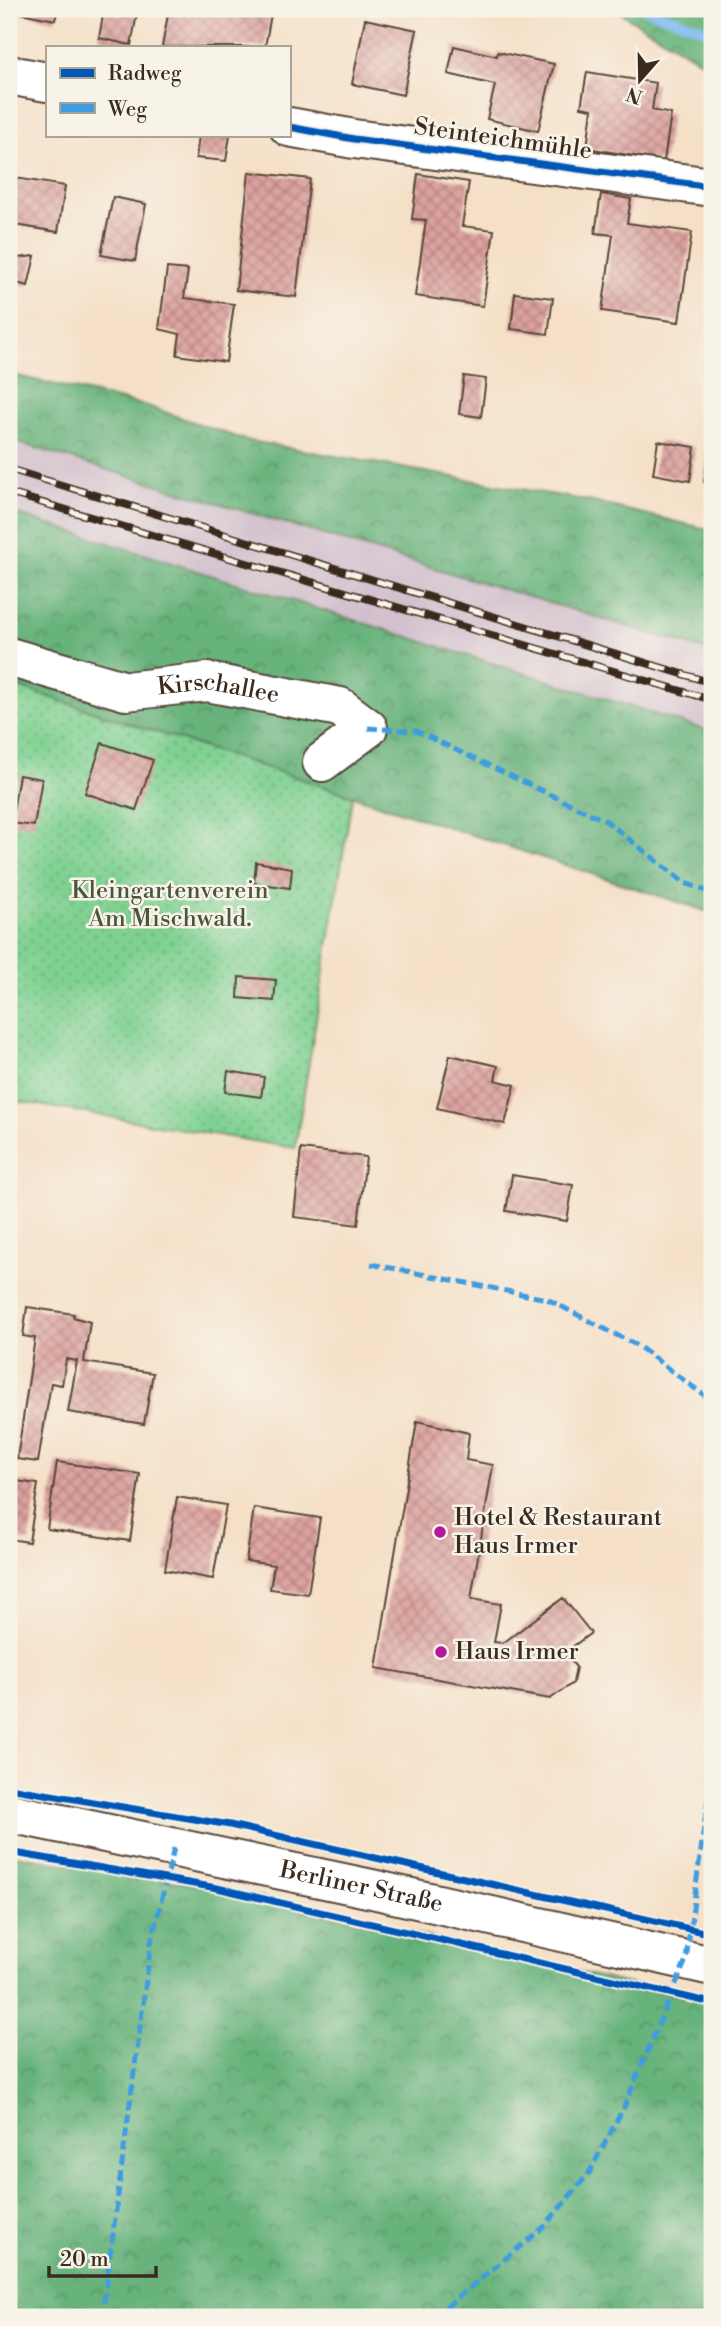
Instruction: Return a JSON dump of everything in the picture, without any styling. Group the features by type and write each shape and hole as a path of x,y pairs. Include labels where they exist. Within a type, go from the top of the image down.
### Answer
{"main road":[{"path":"9,75 46,82"},
{"name":"Steinteichmühle","path":"290,127 354,139 712,187"},
{"name":"Kirschallee","path":"9,657 125,691 207,682 340,707 369,728 322,762"},
{"name":"Berliner Straße","path":"9,1813 372,1889 712,1966"}],"shaded area":[{"path":"9,440 712,652 712,732 9,512"}],"green space":[{"path":"614,9 712,9 712,68"},
{"path":"9,374 147,406 245,440 584,500 712,530 712,652 9,440"},
{"path":"9,512 712,732 712,913 9,684"},
{"name":"Kleingartenverein Am Mischwald.","path":"9,684 353,793 295,1148 9,1100"},
{"path":"9,1854 217,1888 712,2003 712,2317 9,2317"}],"building":[{"path":"11,9 58,9 55,20"},
{"path":"104,9 138,9 131,45 99,38"},
{"path":"169,9 272,9 265,46 162,46"},
{"path":"365,19 417,30 403,95 352,84"},
{"path":"454,46 497,56 498,52 554,64 538,131 487,119 495,85 448,74"},
{"path":"587,72 656,83 652,110 671,114 664,161 587,148 592,109 581,107"},
{"path":"199,136 230,136 226,161 196,158"},
{"path":"249,172 310,179 296,297 236,290"},
{"path":"418,174 469,182 462,226 494,230 483,306 415,296 426,220 412,219"},
{"path":"9,177 65,186 58,232 15,225 9,245"},
{"path":"601,194 631,199 627,223 692,232 679,322 602,311 613,235 595,233"},
{"path":"113,197 146,204 135,261 101,255"},
{"path":"35,256 28,286 9,281 9,259"},
{"path":"167,268 188,270 184,298 234,304 226,362 177,355 180,334 159,329"},
{"path":"515,293 553,298 548,334 511,329"},
{"path":"464,376 486,379 481,417 459,414"},
{"path":"658,441 695,447 690,481 653,474"},
{"path":"709,449 712,449 712,483 704,482"},
{"path":"102,743 153,760 136,810 85,793"},
{"path":"19,775 42,779 34,826 11,823"},
{"path":"256,862 292,868 290,888 254,883"},
{"path":"239,977 276,980 274,1001 238,998"},
{"path":"450,1055 498,1066 495,1080 515,1085 505,1124 437,1108"},
{"path":"228,1071 264,1077 261,1097 225,1092"},
{"path":"301,1149 366,1157 358,1225 294,1217"},
{"path":"512,1175 573,1185 567,1221 506,1211"},
{"path":"27,1307 74,1314 73,1317 90,1322 84,1362 153,1373 144,1424 68,1412 77,1361 66,1359 62,1385 51,1383 38,1462 17,1459 35,1338 23,1336"},
{"name":"Hotel & Restaurant Haus Irmer","path":"417,1421 469,1433 466,1460 493,1465 471,1599 501,1604 494,1642 503,1643 563,1598 591,1633 564,1653 576,1667 573,1683 550,1699 376,1668"},
{"path":"57,1462 140,1474 130,1541 47,1529"},
{"path":"9,1480 38,1484 29,1542 9,1539"},
{"path":"177,1497 226,1505 213,1579 165,1570"},
{"path":"254,1508 320,1518 308,1594 270,1589 274,1565 246,1561"}],"waterway":[{"path":"645,9 712,32"}],"railway":[{"path":"9,469 712,683"},
{"path":"9,493 712,700"}],"marked path":[{"path":"368,728 416,731 606,821 685,883 712,893"},
{"path":"371,1264 547,1299 638,1346 712,1401"},
{"path":"434,2317 544,2227 589,2173 624,2107 686,1960 712,1768"},
{"path":"102,2317 151,1943 174,1848"},
{"path":"103,2316 139,2317"}],"cycle path":[{"path":"290,127 354,139 712,187"},
{"path":"9,1788 230,1825 712,1934"},
{"path":"9,1852 217,1888 712,2003"}],"place":[{"name":"Hotel & Restaurant Haus Irmer","path":"440,1532"},
{"name":"Haus Irmer","path":"441,1652"}]}
